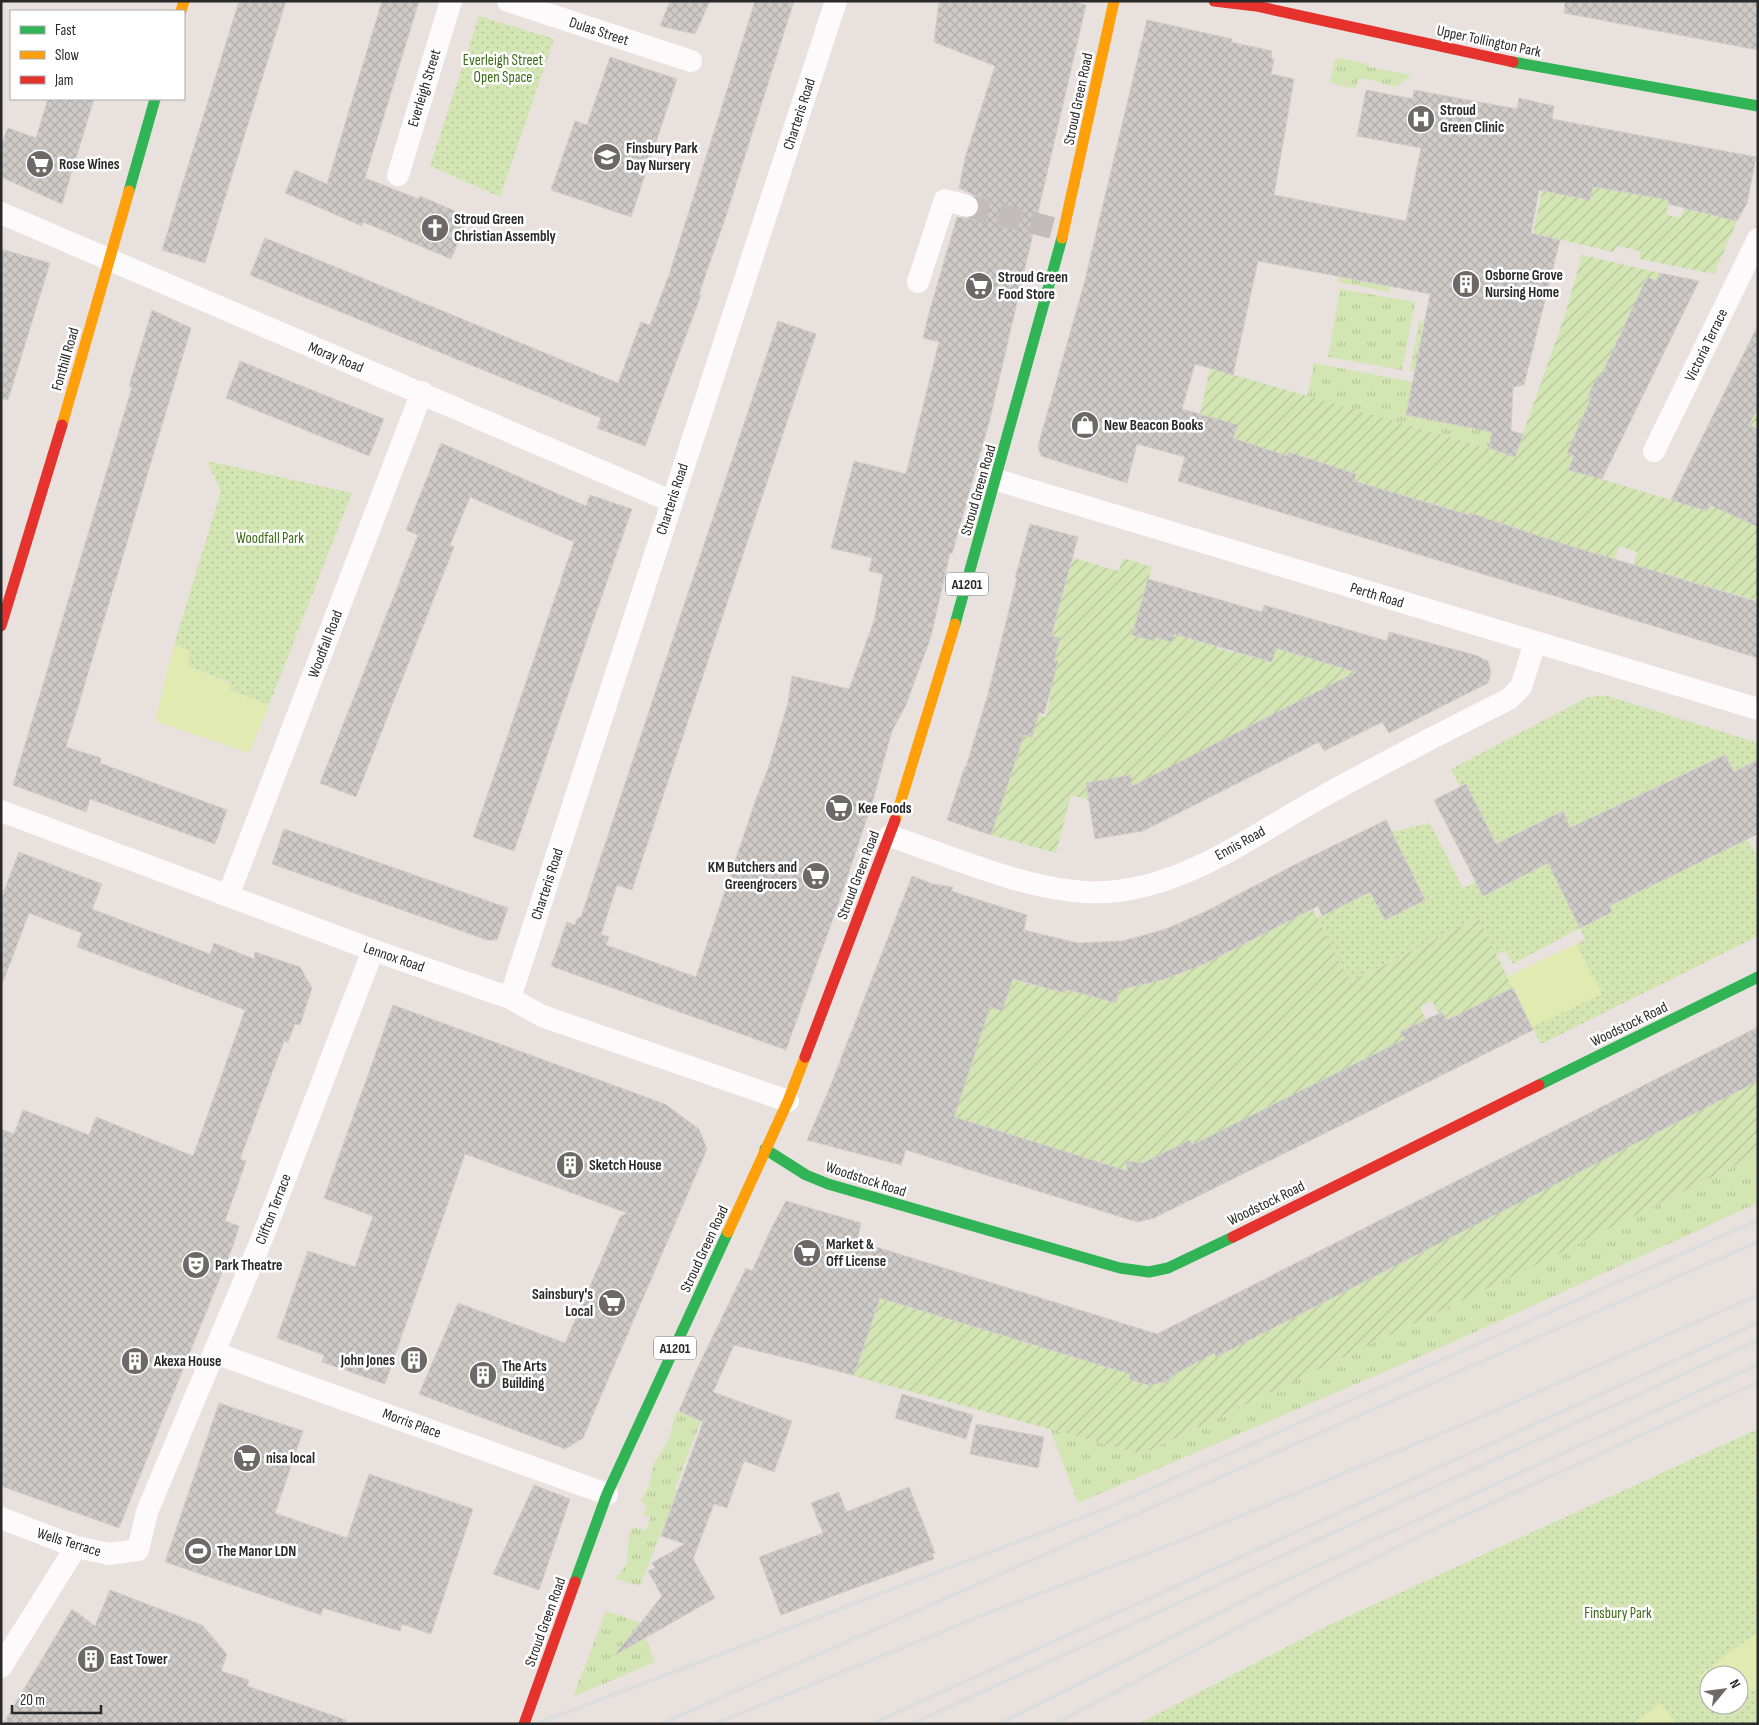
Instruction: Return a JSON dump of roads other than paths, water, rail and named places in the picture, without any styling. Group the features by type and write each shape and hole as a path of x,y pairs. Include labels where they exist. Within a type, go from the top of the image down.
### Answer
{"main road":[{"name":"Stroud Green Road","path":"524,1724 607,1494 788,1101 890,836 945,660 997,480 1064,232 1114,1"},
{"name":"Upper Tollington Park","path":"1214,1 1272,6 1511,62 1758,106"},
{"name":"Fonthill Road","path":"1,626 39,507 155,100"},
{"name":"Woodstock Road","path":"766,1149 806,1175 828,1184 1093,1262 1149,1272 1168,1268 1189,1259 1758,977"}],"street":[{"name":"Everleigh Street","path":"398,175 450,1"},
{"name":"Dulas Street","path":"508,1 691,61"},
{"name":"Charteris Road","path":"510,998 671,500 836,1"},
{"path":"918,282 945,200 967,206"},
{"name":"Moray Road","path":"1,213 333,357 422,392 671,500"},
{"name":"Victoria Terrace","path":"1654,451 1758,239"},
{"name":"Woodfall Road","path":"228,896 422,392"},
{"name":"Perth Road","path":"997,480 1758,709"},
{"name":"Ennis Road","path":"890,836 1041,886 1086,892 1122,891 1157,883 1186,872 1238,845 1399,755 1509,699 1521,687 1535,643"},
{"name":"Lennox Road","path":"1,811 372,950 510,998 542,1016 788,1101"},
{"name":"Clifton Terrace","path":"138,1550 147,1512 186,1417 216,1354 372,950"},
{"name":"Morris Place","path":"216,1354 607,1494"},
{"name":"Wells Terrace","path":"1,1518 76,1547 109,1554 138,1550"},
{"path":"1,1666 76,1547"}],"tunnel":[{"path":"967,206 1064,231"}],"railway":[{"path":"536,1724 1107,1508 1758,1220"},
{"path":"661,1724 1494,1356 1758,1242"},
{"path":"714,1724 993,1611 1182,1540 1483,1416 1758,1295"},
{"path":"871,1724 1758,1323"},
{"path":"911,1724 1758,1340"},
{"path":"999,1724 1273,1586 1758,1364"},
{"path":"1055,1724 1315,1587 1426,1533 1758,1382"}],"place":[{"name":"Stroud Green Clinic","path":"1421,119"},
{"name":"Finsbury Park Day Nursery","path":"607,157"},
{"name":"Rose Wines","path":"40,164"},
{"name":"Stroud Green Christian Assembly","path":"435,228"},
{"name":"Osborne Grove Nursing Home","path":"1466,284"},
{"name":"Stroud Green Food Store","path":"979,286"},
{"name":"New Beacon Books","path":"1085,425"},
{"name":"Kee Foods","path":"839,808"},
{"name":"KM Butchers and Greengrocers","path":"816,876"},
{"name":"Sketch House","path":"570,1165"},
{"name":"Market & Off License","path":"807,1253"},
{"name":"Park Theatre","path":"196,1265"},
{"name":"Sainsbury's Local","path":"612,1303"},
{"name":"John Jones","path":"414,1360"},
{"name":"Akexa House","path":"135,1361"},
{"name":"The Arts Building","path":"483,1375"},
{"name":"nisa local","path":"247,1458"},
{"name":"The Manor LDN","path":"198,1551"},
{"name":"East Tower","path":"91,1659"}],"park label":[{"name":"Everleigh Street Open Space","path":"503,68"},
{"name":"Woodfall Park","path":"270,538"},
{"name":"Finsbury Park","path":"1618,1613"}]}
